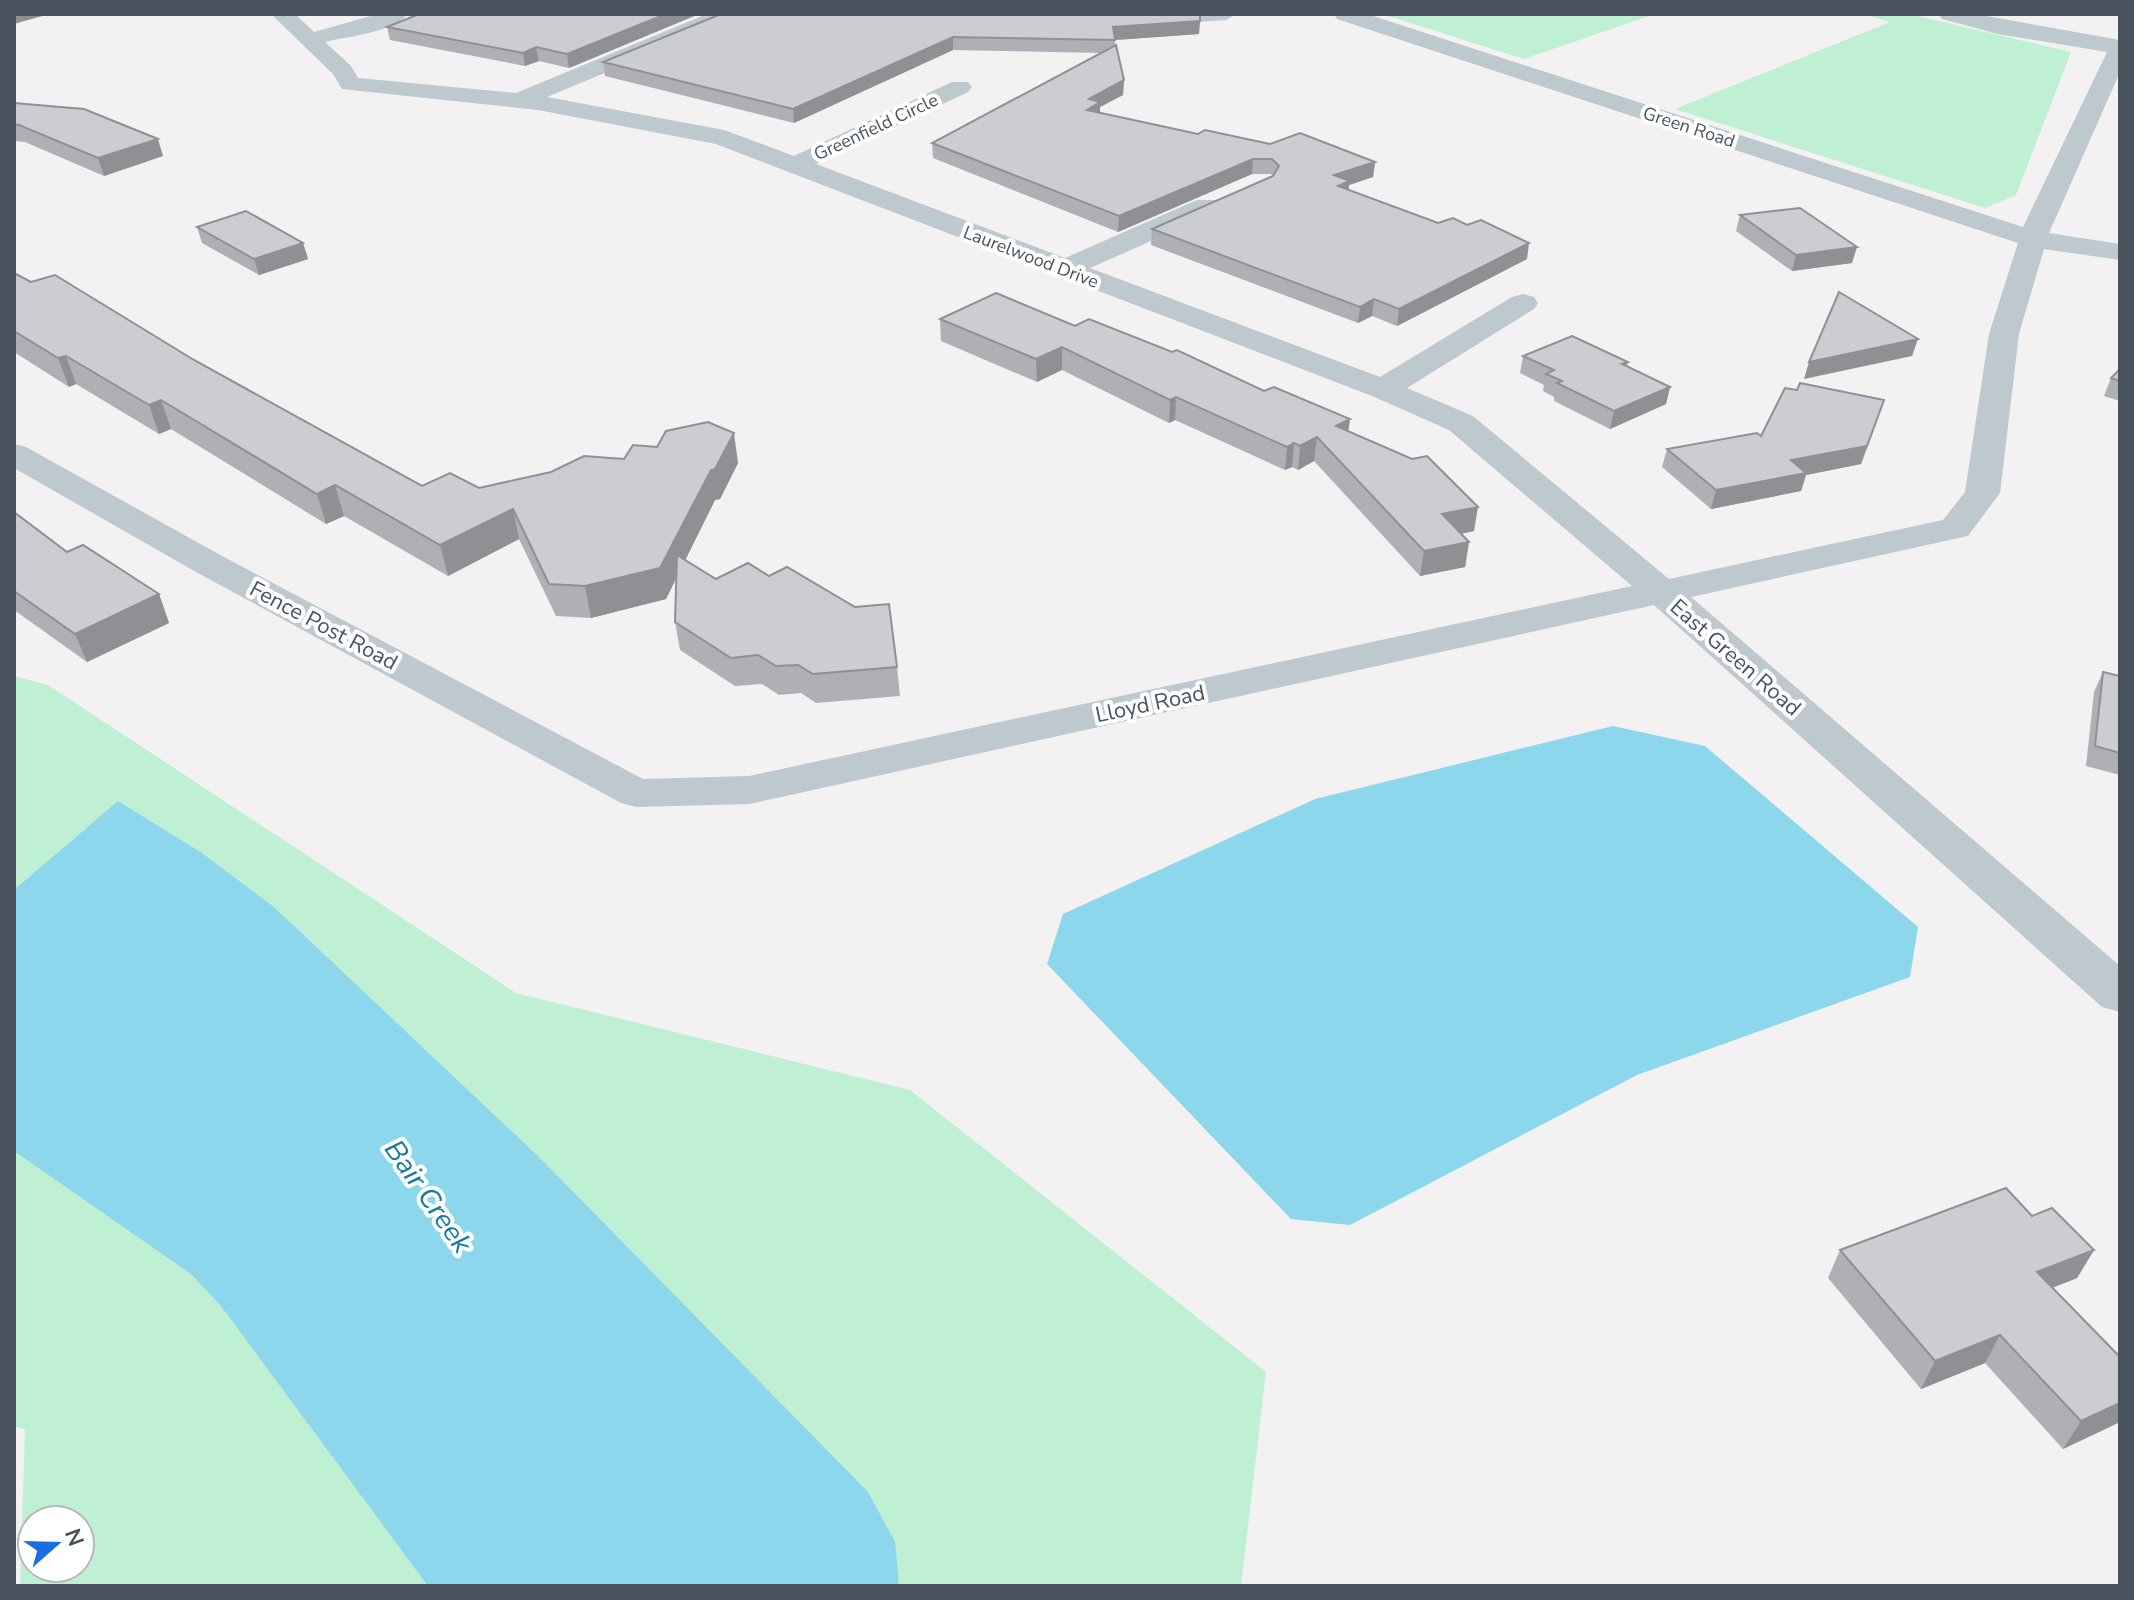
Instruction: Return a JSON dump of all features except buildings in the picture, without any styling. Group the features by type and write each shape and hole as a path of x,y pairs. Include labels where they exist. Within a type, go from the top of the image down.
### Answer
{"street":[{"path":"282,14 308,40 373,24 397,14"},
{"path":"520,100 726,14"},
{"path":"1133,14 1156,19 1226,14"},
{"name":"Green Road","path":"1345,14 2033,239 2120,252"},
{"path":"1950,14 1998,27 2120,47"},
{"name":"Laurelwood Drive","path":"308,40 343,71 350,84 520,100 664,123 724,138 1383,389 1461,423 1662,592"},
{"name":"East Green Road","path":"1662,592 1955,528 1982,493 2004,334 2033,239 2120,47"},
{"name":"Greenfield Circle","path":"792,166 960,87"},
{"path":"1063,269 1235,194"},
{"path":"1383,389 1523,303"},
{"name":"Fence Post Road","path":"14,454 209,564 636,793"},
{"name":"East Green Road","path":"1662,592 2120,994"},
{"name":"Lloyd Road","path":"636,793 749,790 1662,592"}],"green space":[{"path":"1382,14 1655,14 1524,59"},
{"path":"1864,14 1909,14 2071,52 2016,195 1985,208 1675,109 1890,22"},
{"path":"14,676 48,685 516,993 910,1090 1266,1372 1241,1586 20,1586 96,1584 96,1504 23,1504 25,1430 14,1426"}],"water":[{"path":"1613,726 1705,746 1918,927 1910,977 1637,1075 1350,1225 1291,1219 1047,964 1063,914 1315,799"},
{"name":"Bair Creek","path":"118,801 202,853 274,907 541,1159 868,1492 895,1542 899,1586 428,1586 221,1306 191,1274 14,1151 14,890"}]}
